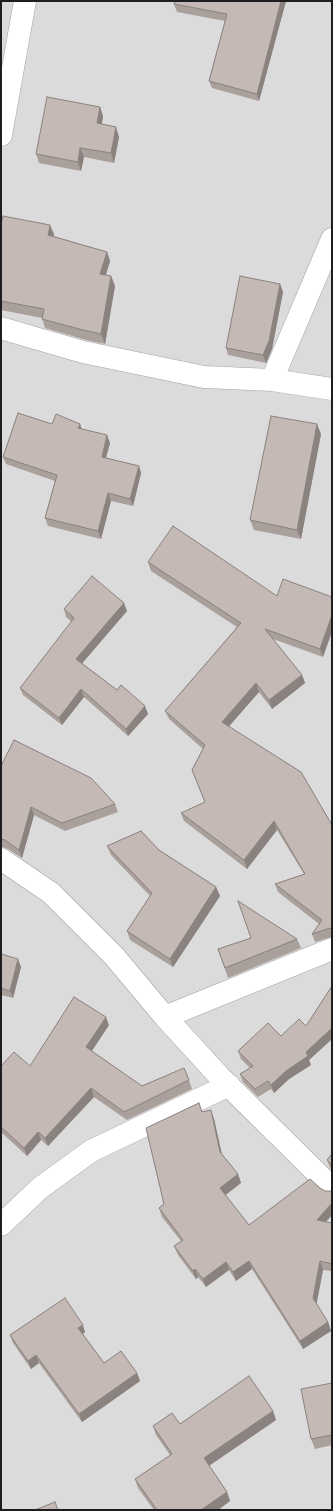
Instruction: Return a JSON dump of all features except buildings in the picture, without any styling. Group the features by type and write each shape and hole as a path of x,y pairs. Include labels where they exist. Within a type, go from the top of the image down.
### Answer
{"street":[{"path":"1,135 25,1"},
{"path":"272,380 332,239"},
{"path":"1,328 84,352 204,377 272,380 332,389"},
{"path":"1,859 51,893 114,956 165,1017 229,1085 332,1188"},
{"path":"165,1017 332,949"},
{"path":"1,1225 40,1188 91,1151 229,1085"}],"shaded area":[{"path":"1,1 332,1 332,1508 329,1510 1,1510"}]}
